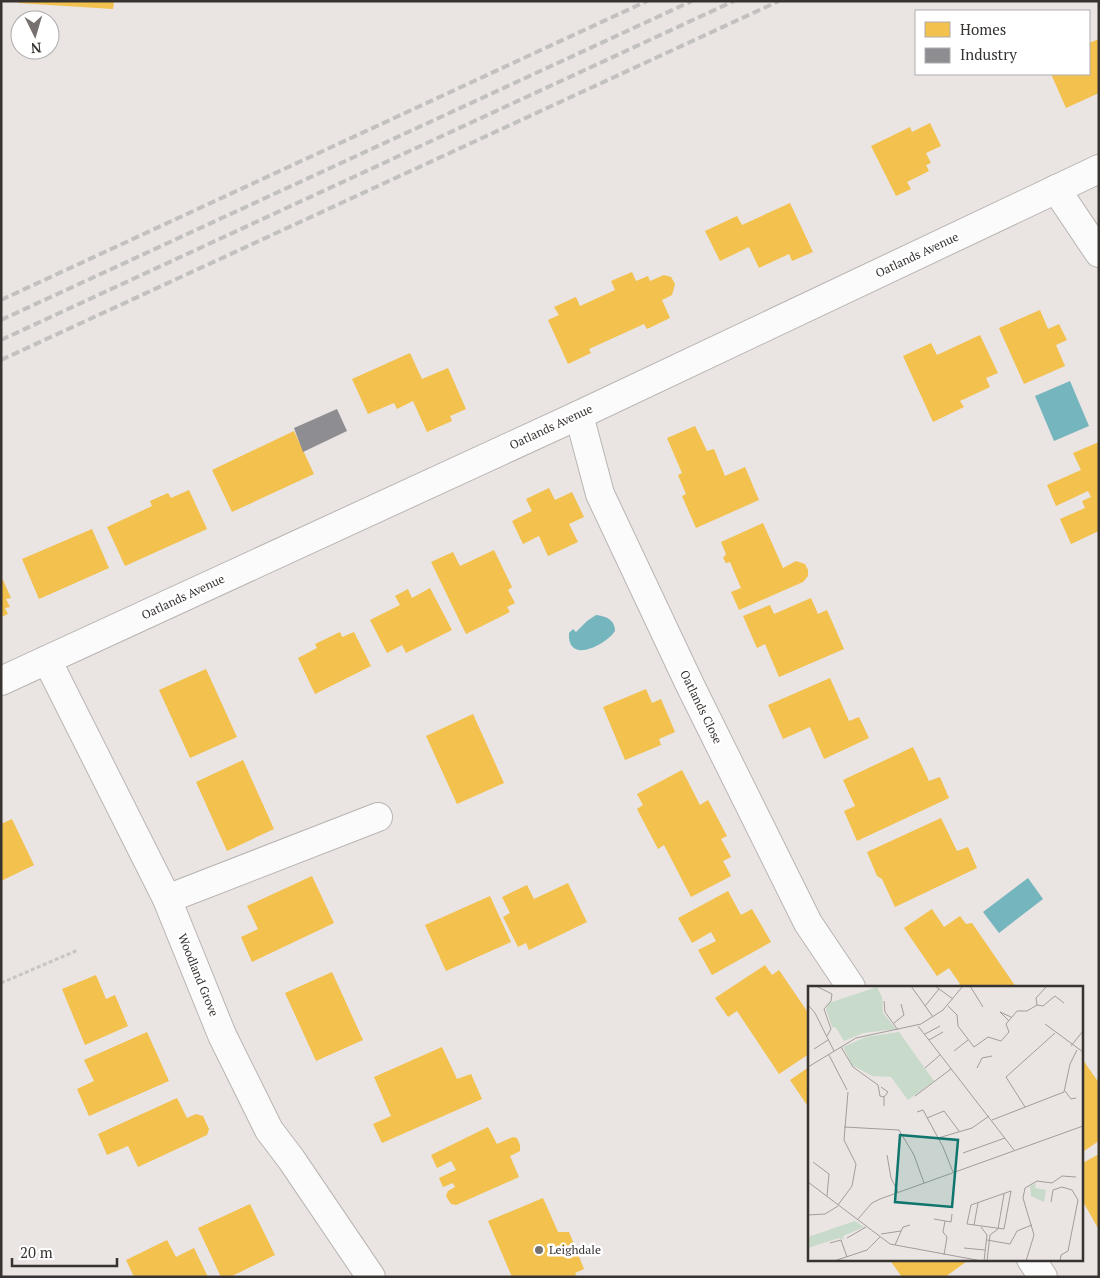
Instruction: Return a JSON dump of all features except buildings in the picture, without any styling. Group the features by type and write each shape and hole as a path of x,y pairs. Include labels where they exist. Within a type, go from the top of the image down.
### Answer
{"street":[{"name":"Oatlands Avenue","path":"1,681 579,415 1099,169"},
{"path":"1056,189 1099,253"},
{"name":"Oatlands Close","path":"579,415 600,494 690,685 808,923 850,986"},
{"name":"Woodland Grove","path":"47,660 167,899 222,1035 269,1130 292,1159 371,1277"},
{"path":"167,899 378,817"},
{"path":"1032,1260 1044,1277"}],"path":[{"path":"1,983 78,950"}],"water":[{"path":"1070,381 1089,426 1054,441 1035,396"},
{"path":"596,615 603,616 612,621 615,631 604,642 596,646 580,650 574,648 570,643 569,633 573,629 576,632"},
{"path":"1028,878 1043,899 999,933 983,912"}],"railway":[{"path":"1,300 647,1"},
{"path":"1,320 692,1"},
{"path":"1,340 734,1"},
{"path":"1,360 779,1"}],"place":[{"name":"Leighdale","path":"539,1250"}]}
